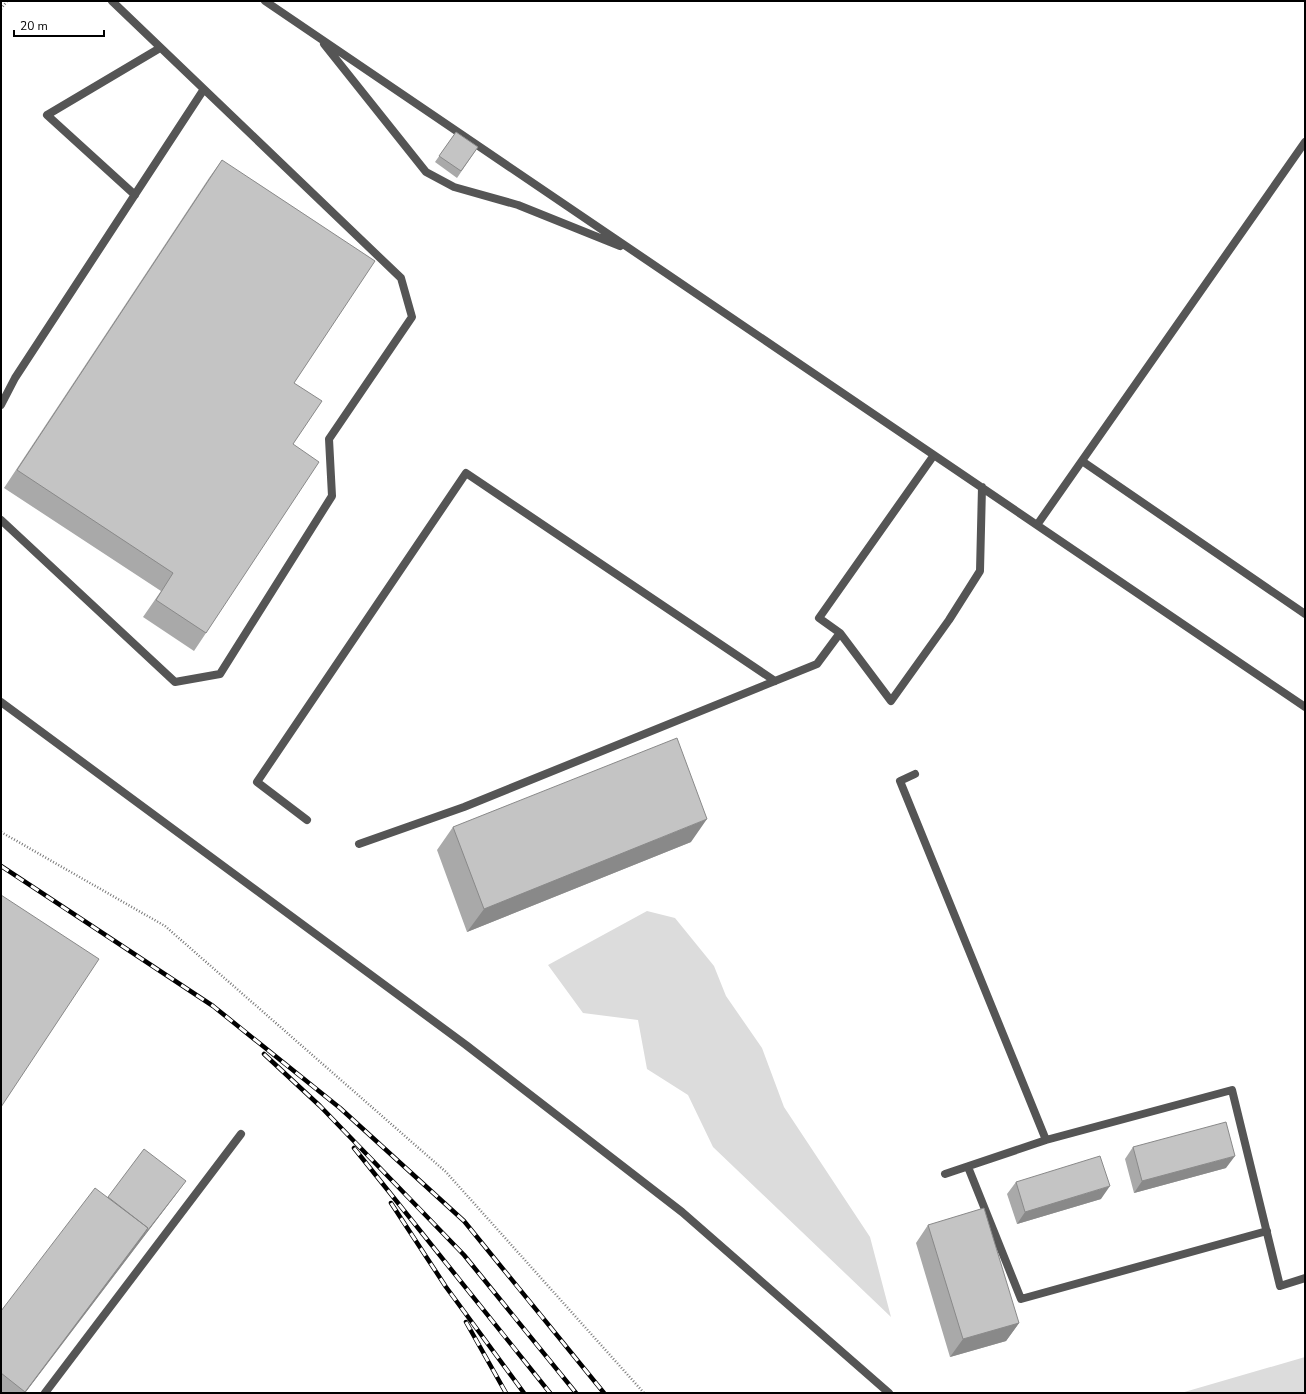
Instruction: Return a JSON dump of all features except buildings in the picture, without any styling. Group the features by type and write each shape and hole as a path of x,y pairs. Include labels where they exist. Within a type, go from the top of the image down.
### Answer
{"street":[{"path":"1,520 175,682 220,674 332,496 329,439 412,317 401,278 112,1"},
{"path":"265,1 1305,707"},
{"path":"318,37 426,172 454,187 518,205 636,252"},
{"path":"135,196 47,115 160,48"},
{"path":"1,404 15,378 204,89"},
{"path":"1037,525 1305,142"},
{"path":"934,455 819,618 840,633 891,701 949,620 980,571 982,487"},
{"path":"1082,461 1305,614"},
{"path":"307,820 257,782 466,472 775,681"},
{"path":"359,844 464,807 817,664 840,633"},
{"path":"1,702 466,1045 676,1207 888,1393"},
{"path":"915,774 900,780 1046,1140"},
{"path":"945,1174 1046,1140 1232,1090 1280,1286 1305,1278"},
{"path":"45,1393 241,1134"},
{"path":"968,1167 1021,1299 1267,1231"}],"path":[{"path":"1,9 7,1"},
{"path":"1,832 165,926 183,941 446,1172 644,1393"}],"shaded area":[{"path":"647,911 675,918 714,966 726,996 762,1048 784,1107 870,1237 891,1317 713,1147 688,1095 647,1069 638,1020 583,1013 548,965"},
{"path":"1305,1357 1305,1393 1181,1393"}],"railway":[{"path":"1,866 213,1006 340,1108 464,1221 604,1393"},
{"path":"264,1054 320,1106 464,1255 576,1393"},
{"path":"354,1148 550,1393"},
{"path":"391,1203 446,1287 524,1393"},
{"path":"466,1322 506,1393"}]}
